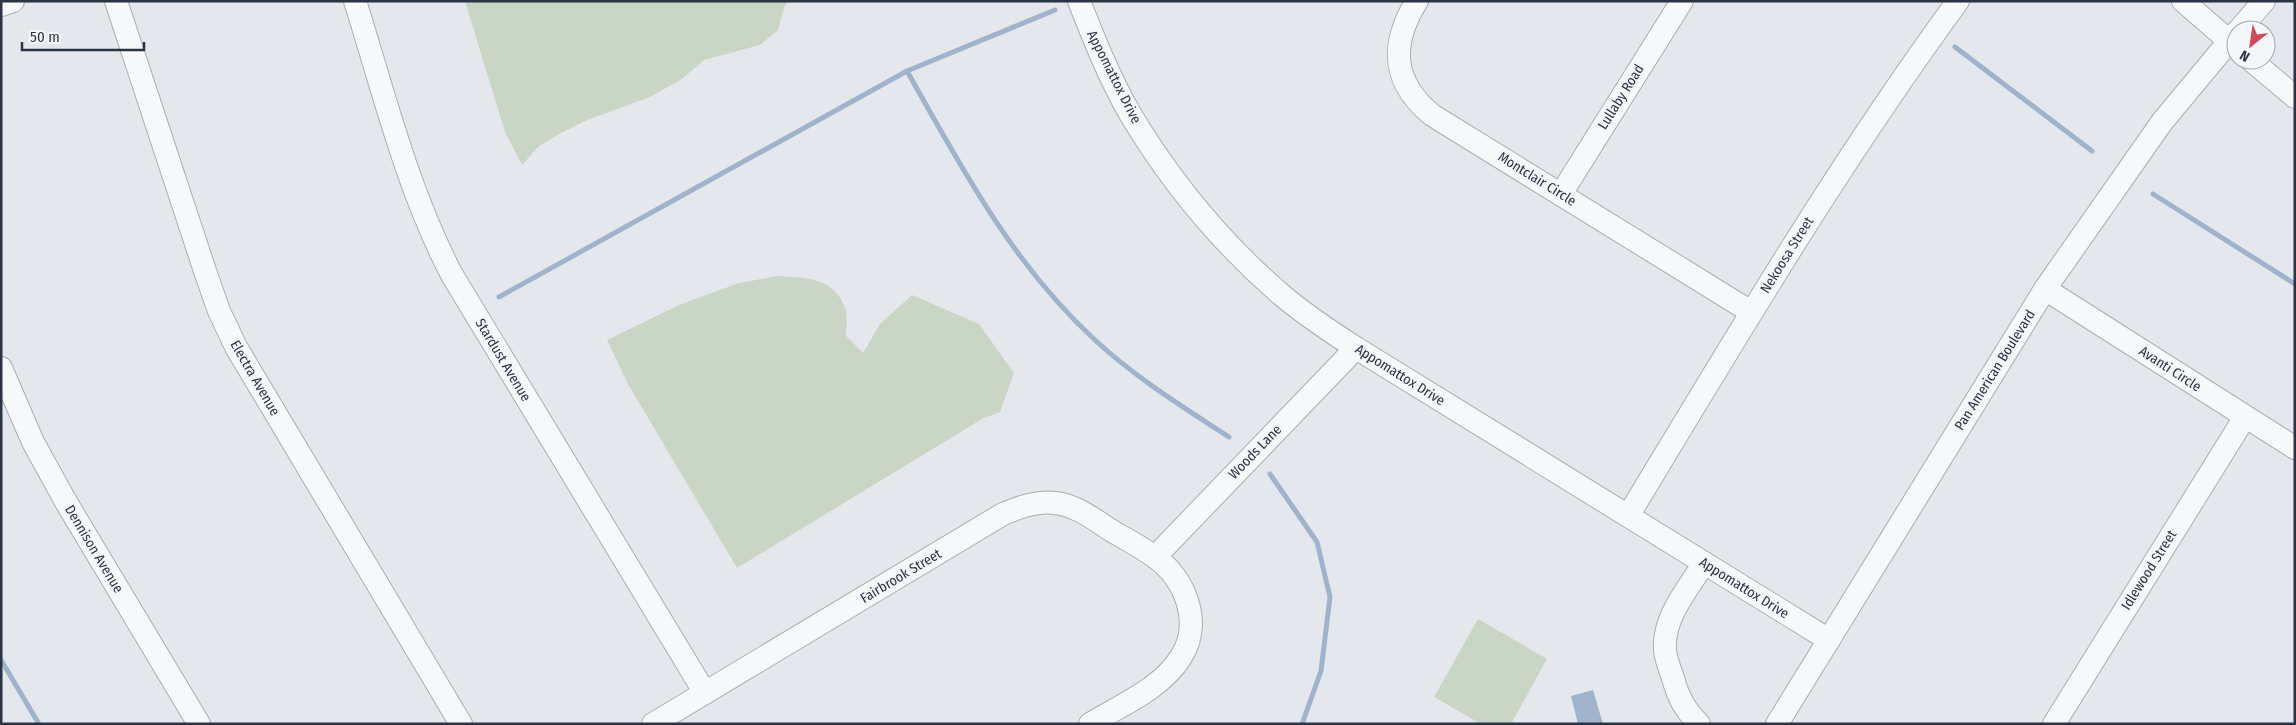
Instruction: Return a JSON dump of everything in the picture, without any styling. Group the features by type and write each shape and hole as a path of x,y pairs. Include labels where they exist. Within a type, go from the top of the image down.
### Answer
{"street":[{"path":"1,5 13,1"},
{"name":"Electra Avenue","path":"116,1 219,311 236,346 462,724"},
{"name":"Stardust Avenue","path":"355,1 419,206 435,242 457,284 705,693"},
{"name":"Appomattox Drive","path":"1078,1 1102,59 1129,111 1160,158 1201,215 1250,266 1285,298 1356,348 1829,640"},
{"name":"Montclair Circle","path":"1417,1 1401,31 1398,47 1401,70 1408,89 1420,105 1432,115 1751,312"},
{"name":"Lullaby Road","path":"1561,194 1682,1"},
{"name":"Nekoosa Street","path":"1628,516 1751,312 1839,172 1898,83 1958,1"},
{"path":"2183,1 2226,32"},
{"name":"Pan American Boulevard","path":"2249,20 2264,1"},
{"name":"Pan American Boulevard","path":"1777,724 2045,289 2156,129 2226,48"},
{"path":"2264,70 2295,97"},
{"name":"Avanti Circle","path":"2045,289 2295,448"},
{"name":"Woods Lane","path":"1155,557 1356,348"},
{"name":"Dennison Avenue","path":"1,368 33,442 66,502 199,724"},
{"name":"Idlewood Street","path":"2054,724 2245,417"},
{"name":"Fairbrook Street","path":"653,724 1018,508 1044,502 1070,507 1155,557 1171,571 1182,587 1190,608 1191,622 1183,655 1159,682 1090,724"},
{"path":"1699,724 1688,713 1678,697 1664,650 1666,630 1674,610 1704,563"}],"green space":[{"path":"465,1 789,1 785,5 778,30 760,45 704,60 682,79 650,97 587,120 559,134 538,147 522,165 505,132"},
{"path":"778,276 799,277 818,281 834,290 846,311 846,336 863,353 880,324 912,295 979,324 1014,373 1000,412 982,419 737,568 628,384 607,340 679,305 739,283"},
{"path":"1478,619 1547,659 1511,724 1481,724 1434,697"}],"water":[{"path":"1593,690 1603,724 1578,724 1571,696"}],"waterway":[{"path":"499,297 907,71 1055,10"},
{"path":"1955,47 2092,151"},
{"path":"907,71 990,213 1039,280 1066,311 1095,340 1127,367 1160,392 1229,437"},
{"path":"2153,194 2295,284"},
{"path":"1270,474 1317,542 1330,597 1321,671 1302,724"},
{"path":"1,660 39,724"}]}
